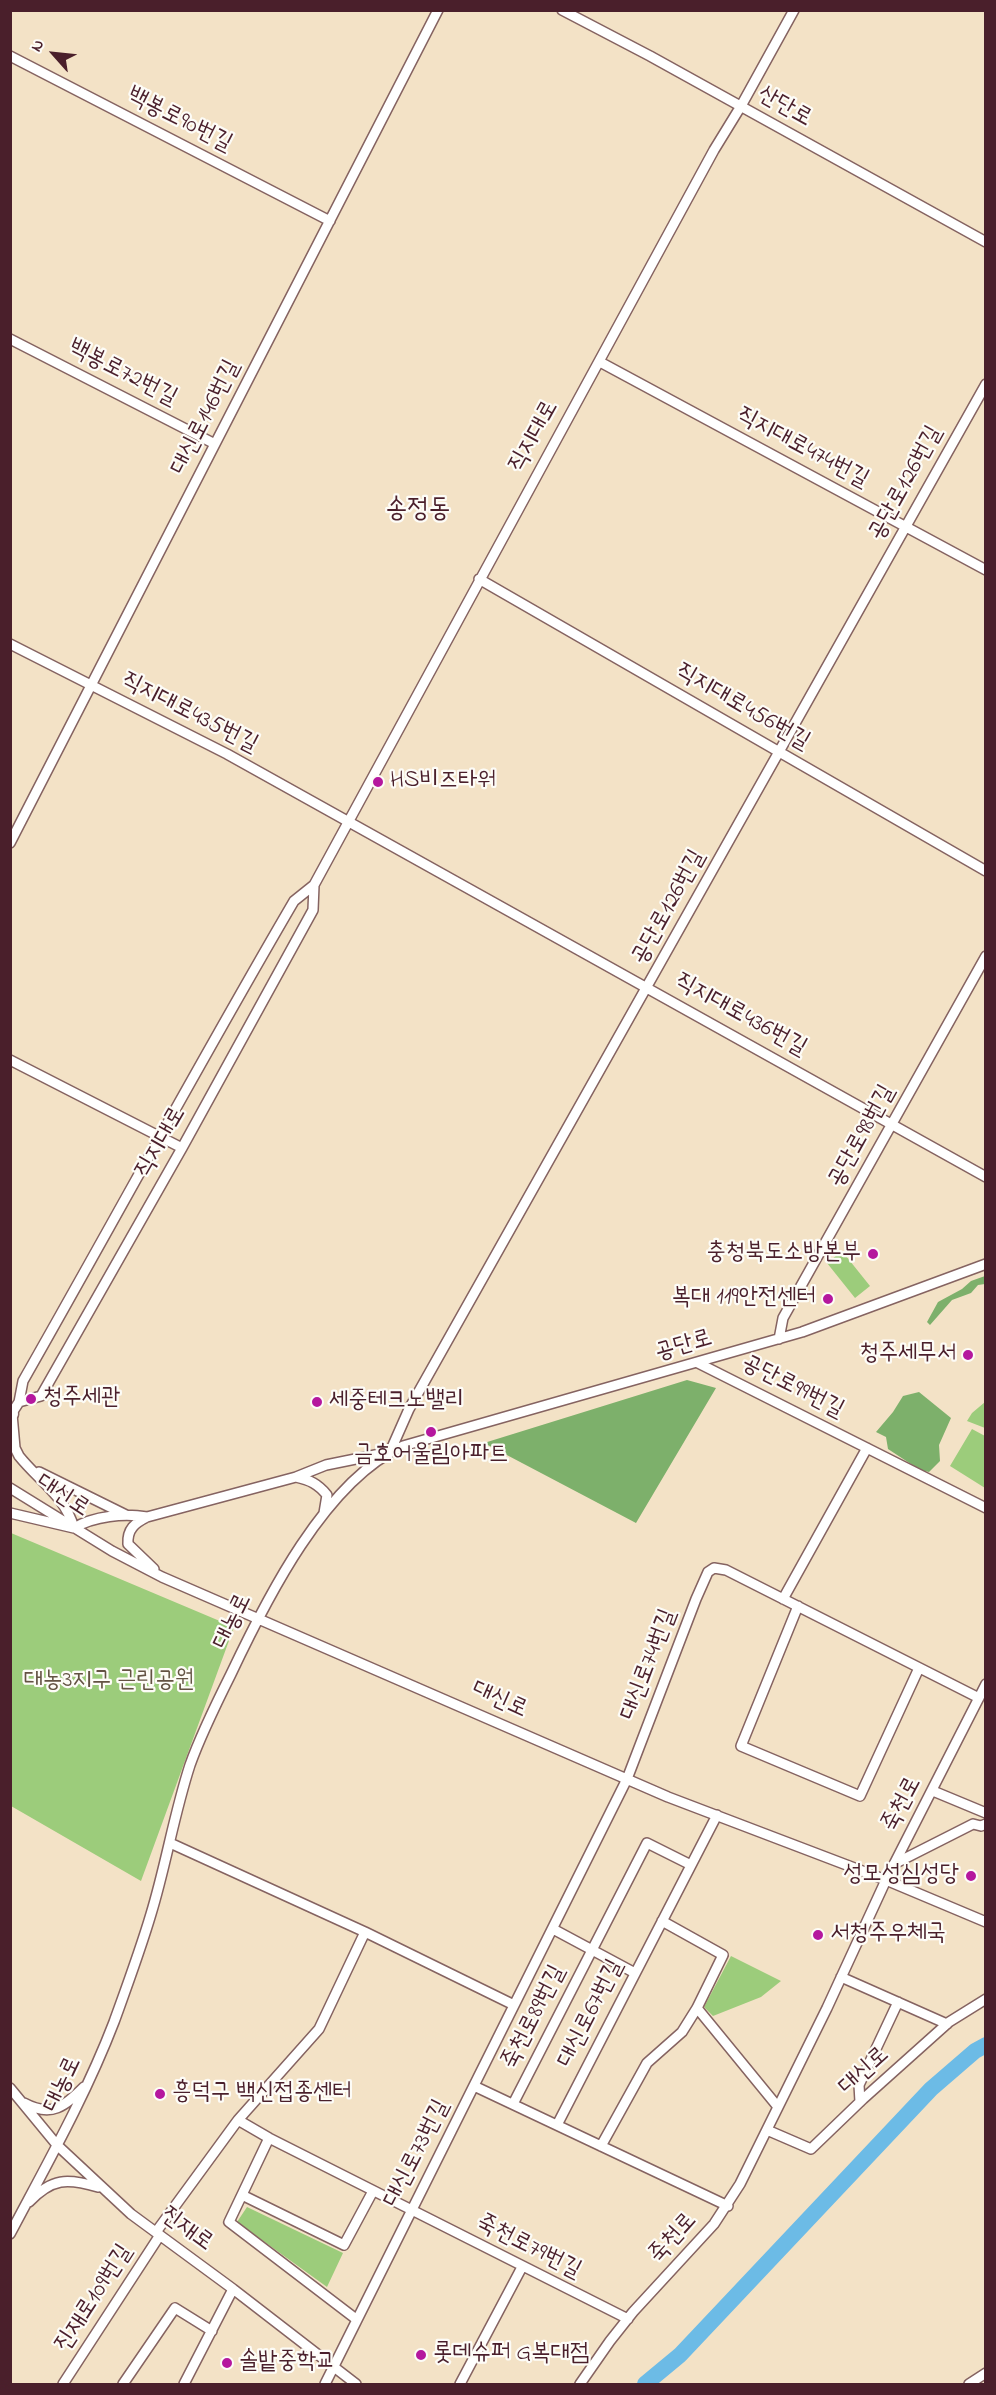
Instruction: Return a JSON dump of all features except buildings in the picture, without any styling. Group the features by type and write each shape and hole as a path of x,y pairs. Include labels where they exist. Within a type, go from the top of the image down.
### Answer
{"street":[{"name":"대신로146번길","path":"10,843 438,10"},
{"name":"산단로","path":"562,10 741,106 986,243"},
{"name":"직지대로","path":"11,1415 19,1402 23,1381 161,1138 214,1038 294,901 314,885 478,579 600,362 714,150 794,10"},
{"name":"백봉로90번길","path":"10,56 330,221"},
{"name":"백봉로72번길","path":"10,339 215,444"},
{"name":"직지대로474번길","path":"600,362 986,570"},
{"name":"공단로126번길","path":"390,1452 409,1409 986,384"},
{"name":"직지대로456번길","path":"478,579 986,871"},
{"name":"직지대로435번길","path":"10,644 227,754 348,822"},
{"name":"직지대로436번길","path":"348,822 986,1177"},
{"name":"직지대로","path":"19,1402 42,1396 313,910 314,885"},
{"name":"공단로98번길","path":"779,1339 783,1318 986,956"},
{"path":"10,1060 182,1148"},
{"name":"공단로","path":"390,1452 414,1443 779,1339 986,1264"},
{"name":"공단로99번길","path":"698,1363 986,1508"},
{"path":"11,1415 15,1448 27,1467 55,1492 74,1528"},
{"path":"867,1448 783,1599 979,1698"},
{"path":"10,1513 74,1528 87,1520 147,1516 296,1477 326,1466 390,1452"},
{"name":"대농로","path":"10,2234 88,2083 133,1970 151,1914 191,1762 258,1617 302,1543 357,1478 390,1452"},
{"path":"27,1467 128,1516"},
{"path":"296,1477 320,1486 327,1495 323,1517"},
{"name":"대신로","path":"10,1488 112,1551 162,1577 627,1779 886,1880 986,1922"},
{"path":"147,1516 134,1524 127,1535 128,1544 162,1577"},
{"name":"대신로74번길","path":"627,1779 708,1572 714,1568 726,1570 783,1599"},
{"path":"798,1606 741,1746 860,1796 919,1668"},
{"name":"죽천로","path":"580,2385 628,2319 728,2206 767,2130 894,1863 986,1684"},
{"name":"대신로73번길","path":"325,2385 627,1779"},
{"path":"933,1791 986,1813"},
{"name":"대신로67번길","path":"557,2125 717,1815"},
{"path":"894,1863 973,1824 981,1826 986,1824"},
{"path":"170,1843 365,1932 514,2006"},
{"name":"대신로67번길","path":"592,1950 647,1843 691,1865"},
{"path":"601,2146 647,2063 682,2032 697,2008 723,1955 662,1921"},
{"path":"553,1929 635,1973"},
{"name":"진재로109번길","path":"64,2382 158,2233 238,2120 320,2029 365,1932"},
{"name":"죽천로89번길","path":"513,2104 592,1950"},
{"path":"841,1977 947,2024"},
{"name":"대신로","path":"767,2130 811,2149 947,2024 986,1999"},
{"path":"860,2102 859,2085 898,2002"},
{"path":"697,2008 778,2107"},
{"path":"22,2102 47,2111 57,2109 69,2102 88,2083"},
{"name":"죽천로89번길","path":"474,2086 728,2206"},
{"name":"진재로","path":"10,2088 57,2145 131,2214 233,2289 356,2385"},
{"name":"죽천로79번길","path":"238,2120 411,2211 628,2319"},
{"path":"269,2138 229,2222 356,2319"},
{"path":"24,2208 47,2187 62,2181 79,2181 102,2188"},
{"path":"242,2195 344,2245 373,2191"},
{"path":"460,2385 522,2267"},
{"path":"183,2385 233,2289"},
{"path":"123,2385 175,2308 212,2331"},
{"path":"969,2385 986,2373"},
{"path":"64,2382 75,2385"}],"green space":[{"path":"842,1251 870,1286 855,1298 827,1263"},
{"path":"985,1276 985,1284 978,1285 971,1293 952,1300 930,1325 927,1322 938,1302 962,1289 971,1281"},
{"path":"687,1380 716,1388 636,1523 484,1443"},
{"path":"919,1392 951,1418 939,1445 940,1461 929,1472 920,1470 888,1449 886,1437 876,1432 903,1396"},
{"path":"985,1402 985,1428 967,1421 972,1413"},
{"path":"972,1429 985,1436 985,1488 950,1466"},
{"name":"대농3지구 근린공원","path":"11,1533 234,1627 141,1881 11,1806"},
{"path":"731,1956 781,1981 761,1997 713,2016 704,2007"},
{"path":"247,2207 343,2253 327,2287 237,2222"}],"waterway":[{"path":"645,2384 680,2355 931,2089 975,2051 986,2045"}],"place":[{"name":"HS비즈타워","path":"378,782"},
{"name":"충청북도소방본부","path":"873,1254"},
{"name":"복대 119안전센터","path":"828,1299"},
{"name":"청주세무서","path":"968,1355"},
{"name":"청주세관","path":"31,1399"},
{"name":"세중테크노밸리","path":"317,1402"},
{"name":"금호어울림아파트","path":"431,1432"},
{"name":"성모성심성당","path":"971,1876"},
{"name":"서청주우체국","path":"818,1935"},
{"name":"흥덕구 백신접종센터","path":"160,2094"},
{"name":"롯데슈퍼 G복대점","path":"421,2355"},
{"name":"솔밭중학교","path":"227,2363"}],"district":[{"name":"송정동","path":"418,512"}]}
